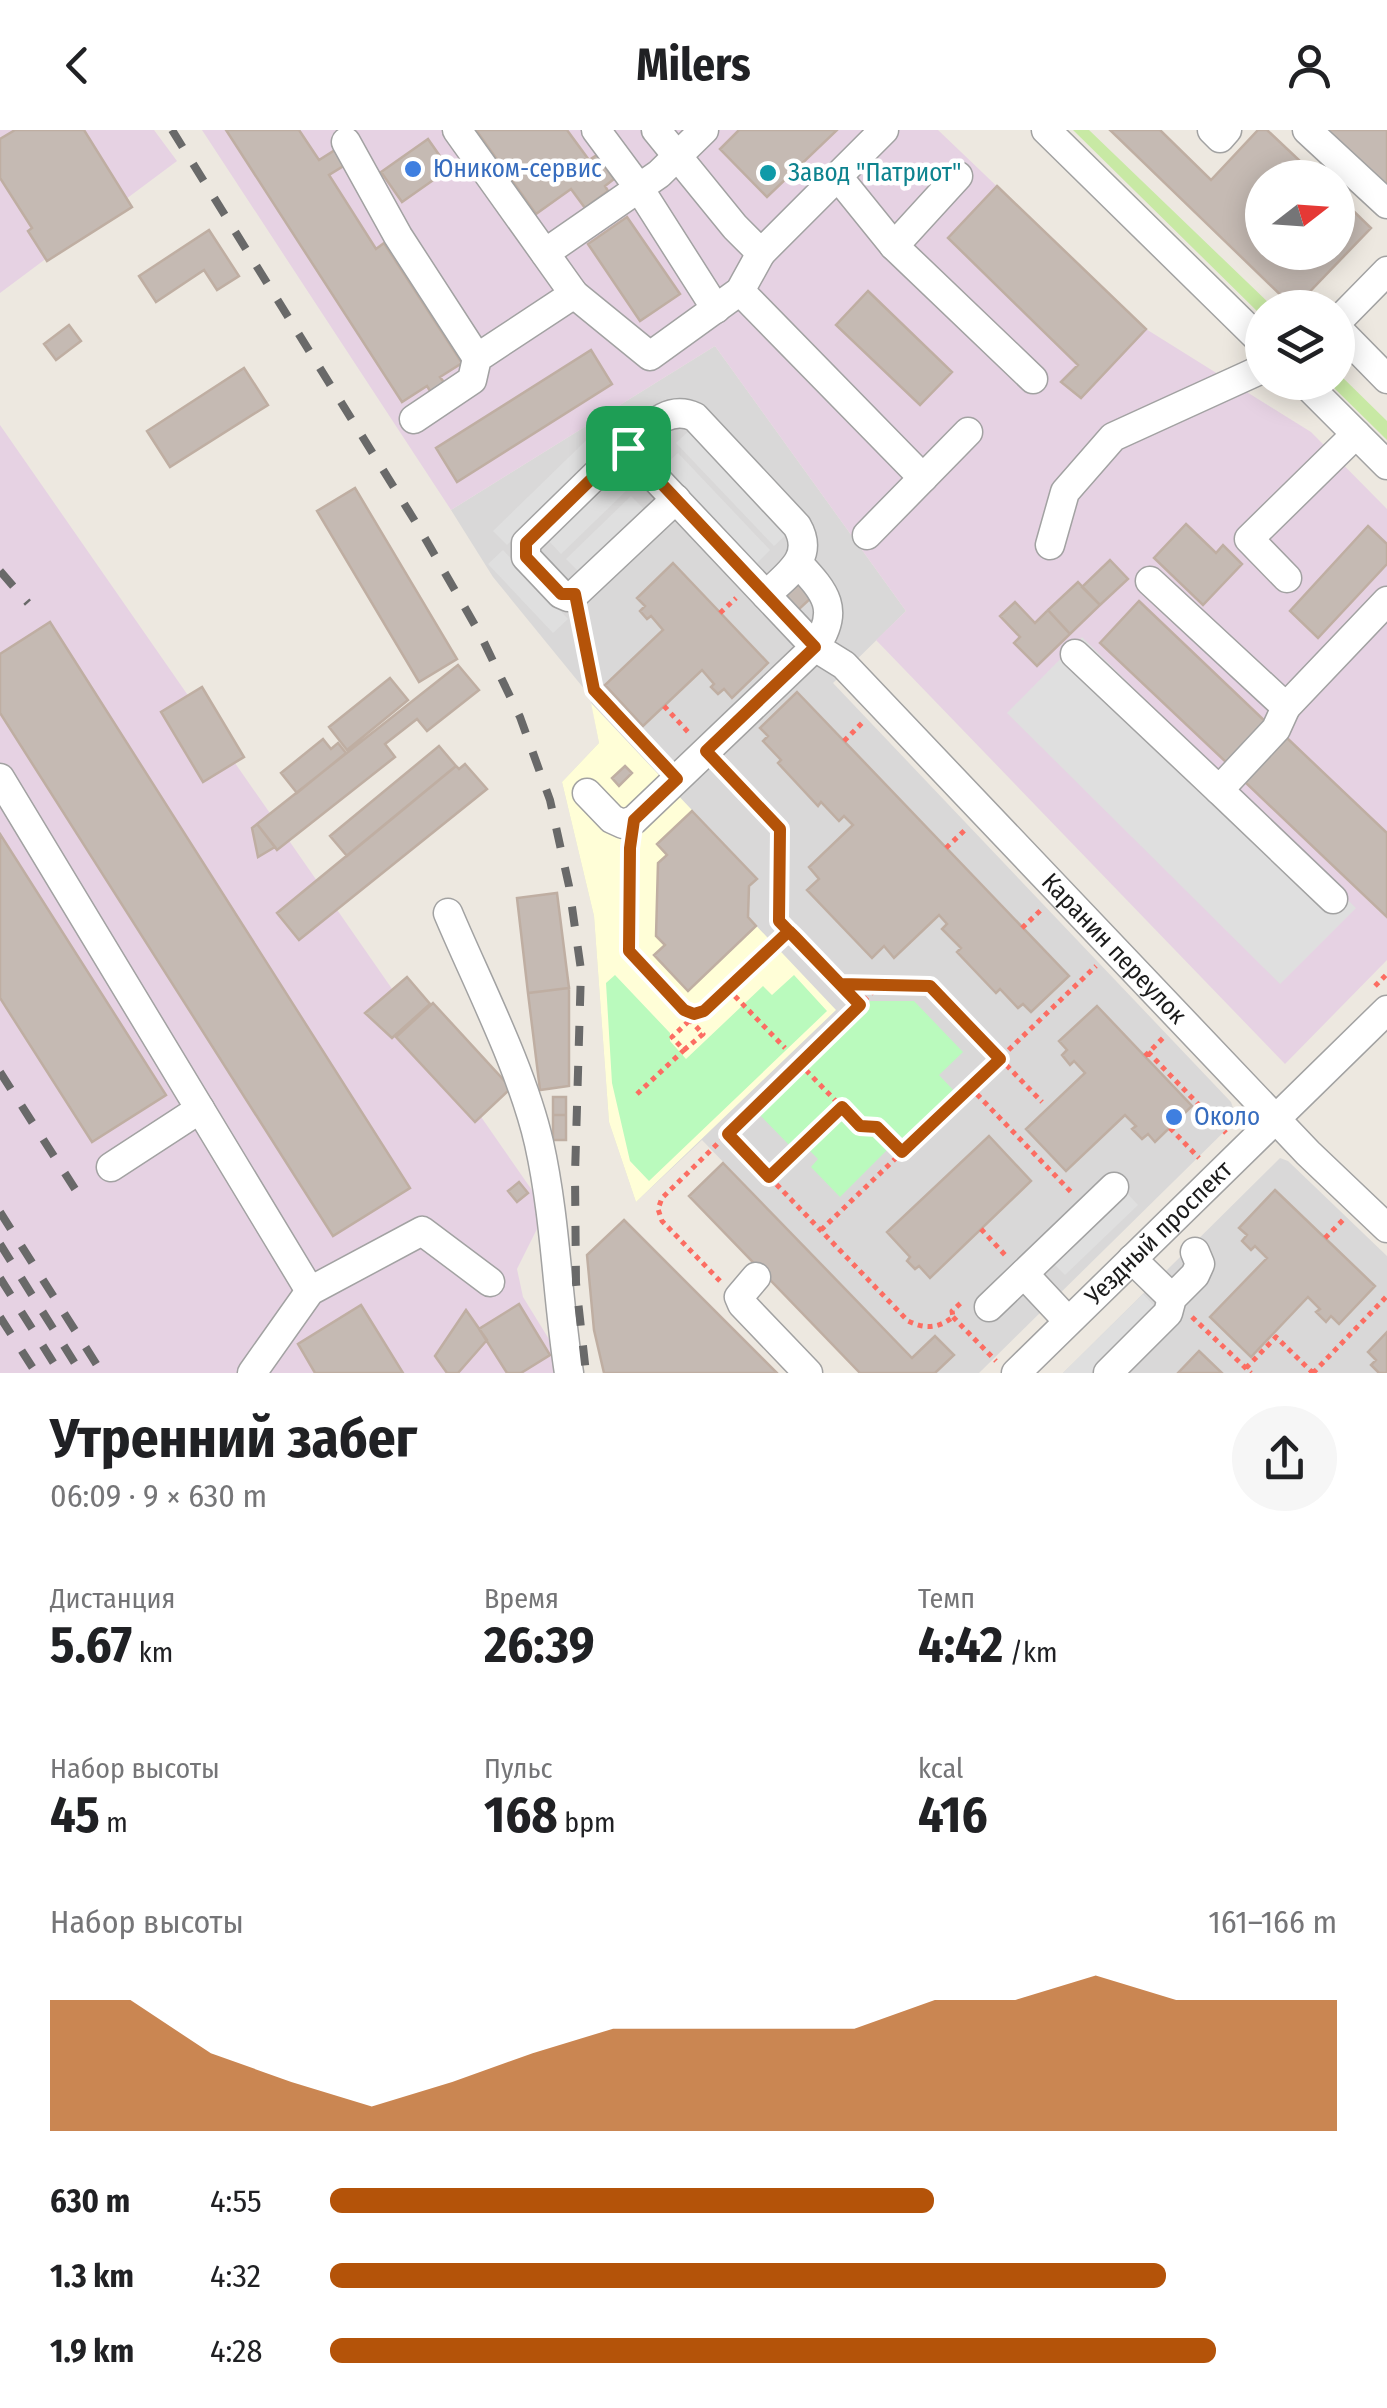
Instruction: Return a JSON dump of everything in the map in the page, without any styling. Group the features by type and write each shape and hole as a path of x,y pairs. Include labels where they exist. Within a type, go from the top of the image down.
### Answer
{"street":[{"path":"457,130 574,294 650,356 740,291 761,252 884,130"},
{"path":"596,130 639,188 716,308"},
{"path":"656,130 735,228 761,252"},
{"path":"545,253 639,188 704,130"},
{"path":"1046,130 1245,325"},
{"path":"1212,130 1220,138 1228,130"},
{"path":"1307,130 1387,204"},
{"path":"350,134 398,236 476,358 472,380 414,419"},
{"path":"894,246 958,176"},
{"path":"839,178 894,246 1033,379"},
{"path":"1355,306 1383,282"},
{"path":"740,291 923,478"},
{"path":"476,358 574,294"},
{"path":"1355,346 1387,379"},
{"path":"1050,545 1064,492 1113,438 1245,376"},
{"path":"1322,400 1387,465"},
{"path":"676,499 575,594 561,594 526,557 526,543 600,470 662,416 684,412 695,417 803,538 804,551 798,564 753,594"},
{"path":"867,535 968,432"},
{"path":"1287,578 1249,540 1356,434"},
{"name":"Каранин переулок","path":"628,448 676,499 753,594 815,647 844,665 1387,1228"},
{"path":"587,793 612,819 623,824 634,820 815,647 828,620 828,604 823,590 798,564"},
{"path":"1150,581 1286,707"},
{"path":"1219,790 1276,728 1286,707 1387,601"},
{"path":"1074,654 1333,900"},
{"path":"0,778 310,1291"},
{"path":"448,913 526,1099 538,1141 544,1231 570,1373"},
{"name":"Уездный проспект","path":"1006,1367 1068,1322 1387,1010"},
{"path":"110,1167 200,1109"},
{"path":"990,1307 1114,1188"},
{"path":"252,1373 310,1291 422,1231 490,1282"},
{"path":"1108,1373 1168,1313 1172,1298 1195,1276 1200,1264 1195,1252"},
{"path":"1132,1259 1172,1298"},
{"path":"1024,1274 1068,1322"},
{"path":"756,1277 742,1290 742,1304 808,1373"}],"path":[{"path":"575,594 594,690 677,779"},
{"path":"720,614 753,594"},
{"path":"664,706 780,829 779,921 860,1005"},
{"path":"844,741 870,716"},
{"path":"634,820 629,951 692,1017 703,1034 636,1094"},
{"path":"946,848 971,824"},
{"path":"1022,928 1048,904"},
{"path":"684,1050 672,1038 789,931"},
{"path":"821,1230 1102,960"},
{"path":"840,984 930,986 1042,1102"},
{"path":"742,1304 662,1221 658,1210 662,1198 880,986"},
{"path":"728,988 785,1048"},
{"path":"1170,1032 1146,1054 1227,1134"},
{"path":"799,1063 860,1126 877,1127 902,1152"},
{"path":"970,1086 1090,1211"},
{"path":"769,1177 842,1107"},
{"path":"1170,1128 1201,1160"},
{"path":"728,1134 908,1321 922,1327 936,1326 951,1318 1006,1367"},
{"path":"1325,1238 1349,1214"},
{"path":"981,1229 1024,1274"},
{"path":"1172,1298 1248,1371 1276,1337 1313,1373 1320,1371 1387,1296"}],"shaded area":[{"path":"0,130 154,130 177,161 0,293"},
{"path":"202,130 938,130 1146,329 1245,391 1245,400 1260,400 1311,432 1387,509 1387,960 1285,1064 876,640 906,611 715,346 451,510"},
{"path":"715,346 906,611 833,683 1231,1102 1237,1119 979,1373 935,1373 954,1355 935,1336 912,1358 702,1140 636,1202 609,1122 594,916 562,782 599,743 590,696 493,577 451,510"},
{"path":"605,422 619,437 507,545 493,531"},
{"path":"0,425 543,1206 544,1215 517,1269 523,1297 555,1349 558,1373 0,1373"},
{"path":"692,428 789,532 774,546 676,443"},
{"path":"678,453 770,550 756,564 664,466"},
{"path":"612,476 626,491 561,554 547,539"},
{"path":"631,496 646,511 581,574 566,559"},
{"path":"503,550 568,619 553,633 488,564"},
{"path":"1082,637 1356,908 1280,984 1007,713"},
{"path":"591,703 757,879 749,886 748,917 836,1010 636,1202 609,1122 594,916 562,782 599,743"},
{"path":"1280,1158 1288,1161 1387,1256 1387,1373 1063,1373"},
{"path":"1125,1191 1138,1205 1065,1275 1051,1261"},
{"path":"1143,1294 1156,1308 1091,1373 1063,1373"}],"green space":[{"path":"1073,130 1089,130 1255,290 1245,290 1245,299"},
{"path":"1355,390 1387,421 1387,440 1346,400 1355,400"},
{"path":"615,975 670,1033 670,1041 686,1059 763,986 772,995 794,975 827,1011 649,1181 630,1161 612,1083 606,983"},
{"path":"870,1001 914,1001 963,1052 939,1075 956,1093 896,1152 890,1147 840,1197 811,1167 818,1159 800,1141 792,1148 756,1111"}],"building":[{"path":"15,130 84,130 132,207 47,261 28,231 32,228 0,178 0,139"},
{"path":"226,130 299,130 319,160 335,150 345,165 329,175 376,249 384,243 462,363 440,377 446,385 432,394 427,386 402,402"},
{"path":"476,130 567,130 589,160 597,155 614,179 605,186 608,191 585,208 571,189 536,214"},
{"name":"Завод \"Патриот\"","path":"739,130 837,130 767,197 720,149"},
{"path":"1110,130 1160,130 1211,180 1258,130 1267,130 1299,160 1245,160 1245,261"},
{"path":"1327,130 1387,130 1387,190"},
{"path":"428,139 449,169 402,202 381,172"},
{"path":"997,186 1146,329 1081,398 1061,382 1078,365 948,238"},
{"path":"1355,212 1371,228 1355,245"},
{"path":"627,217 680,294 640,321 588,244"},
{"path":"209,230 239,276 217,290 204,270 156,302 139,276"},
{"path":"1255,270 1331,270 1311,290 1275,290"},
{"path":"868,291 952,372 920,405 836,325"},
{"path":"69,325 81,341 56,360 44,344"},
{"path":"591,350 612,384 457,482 436,448"},
{"path":"244,368 268,405 170,467 147,431"},
{"path":"355,488 457,659 419,682 317,511"},
{"path":"1186,524 1216,553 1223,545 1242,564 1203,605 1154,558"},
{"path":"1368,526 1387,544 1387,564 1318,638 1290,611"},
{"path":"1110,560 1128,579 1100,605 1082,587"},
{"path":"673,563 768,663 732,698 724,689 718,694 702,670 643,726 605,685 663,630 651,616 647,619 640,611 645,606 637,598"},
{"path":"1078,582 1100,605 1070,634 1048,610"},
{"path":"799,584 811,598 797,611 785,595"},
{"path":"1139,601 1267,723 1228,764 1100,643"},
{"path":"1015,602 1035,623 1048,610 1070,634 1037,666 1014,643 1020,637 1000,616"},
{"path":"50,622 410,1188 333,1236 0,713 0,654"},
{"path":"458,665 479,690 427,731 417,719 385,744 395,757 277,850 257,824"},
{"path":"390,678 408,700 347,750 329,727"},
{"path":"202,687 244,757 203,782 161,712"},
{"path":"797,692 1069,976 1031,1012 1023,1004 1018,1008 1000,989 996,993 957,952 961,948 942,929 947,924 939,915 894,958 884,946 872,958 807,890 819,879 809,867 853,825 844,816 839,821 821,802 818,806 763,741 768,736 760,728"},
{"path":"1287,738 1387,833 1387,917 1245,782"},
{"path":"323,739 331,749 338,743 346,753 297,793 281,773"},
{"path":"439,746 456,766 347,856 330,836"},
{"path":"465,764 487,789 299,940 277,913 456,766 459,769"},
{"path":"625,766 632,773 619,786 612,778"},
{"path":"692,811 757,879 749,886 748,917 756,926 688,991 654,955 665,945 656,936 658,863 667,855 657,844"},
{"path":"257,824 275,847 258,857 252,828"},
{"path":"0,834 166,1095 92,1142 0,998"},
{"path":"557,893 569,988 528,993 517,898"},
{"path":"407,977 430,1004 392,1038 365,1013"},
{"path":"569,988 569,1086 540,1090 528,993"},
{"path":"433,1003 511,1088 475,1122 396,1037"},
{"path":"1097,1006 1192,1106 1155,1142 1148,1134 1142,1139 1125,1115 1066,1171 1026,1129 1085,1073 1074,1061 1070,1065 1062,1055 1067,1050 1059,1041"},
{"path":"553,1097 566,1097 566,1115 553,1115"},
{"path":"553,1115 566,1115 566,1140 553,1140"},
{"path":"989,1136 1031,1181 930,1278 919,1266 915,1269 907,1261 910,1257 887,1232"},
{"path":"723,1163 912,1358 935,1336 954,1355 935,1373 860,1373 689,1196"},
{"path":"519,1182 528,1193 517,1202 508,1191"},
{"path":"1275,1190 1375,1286 1339,1324 1331,1316 1326,1322 1308,1297 1251,1357 1210,1317 1267,1258 1255,1246 1251,1250 1242,1241 1247,1235 1239,1228"},
{"path":"624,1220 777,1373 604,1373 594,1330 587,1255"},
{"path":"519,1304 550,1355 521,1373 507,1373 479,1329"},
{"path":"361,1305 403,1373 315,1373 298,1344"},
{"path":"466,1310 487,1340 458,1373 447,1373 435,1356"},
{"path":"1387,1332 1387,1373 1379,1373 1371,1365 1376,1360 1368,1352"},
{"path":"1199,1351 1222,1373 1178,1373"}],"railway":[{"path":"172,130 418,526 480,634 520,717 550,800 569,886 581,970 576,1283 586,1373"},
{"path":"0,571 28,603"},
{"path":"0,1072 75,1189"},
{"path":"0,1212 102,1373"},
{"path":"0,1244 81,1373"},
{"path":"0,1278 60,1373"},
{"path":"0,1317 36,1373"}],"place":[{"name":"Юником-сервис","path":"413,169"},
{"name":"Завод \"Патриот\"","path":"768,173"},
{"name":"Около","path":"1174,1117"}],"route":[{"path":"628,448 526,543 524,550 561,594 575,594 594,690 677,779 634,820 629,951 684,1010 694,1014 704,1011 789,931 795,937 840,984 930,986 1000,1059 902,1152 877,1127 860,1126 842,1107 769,1177 728,1134 860,1005 795,937 779,921 780,829 706,751 815,647 628,448"}]}
